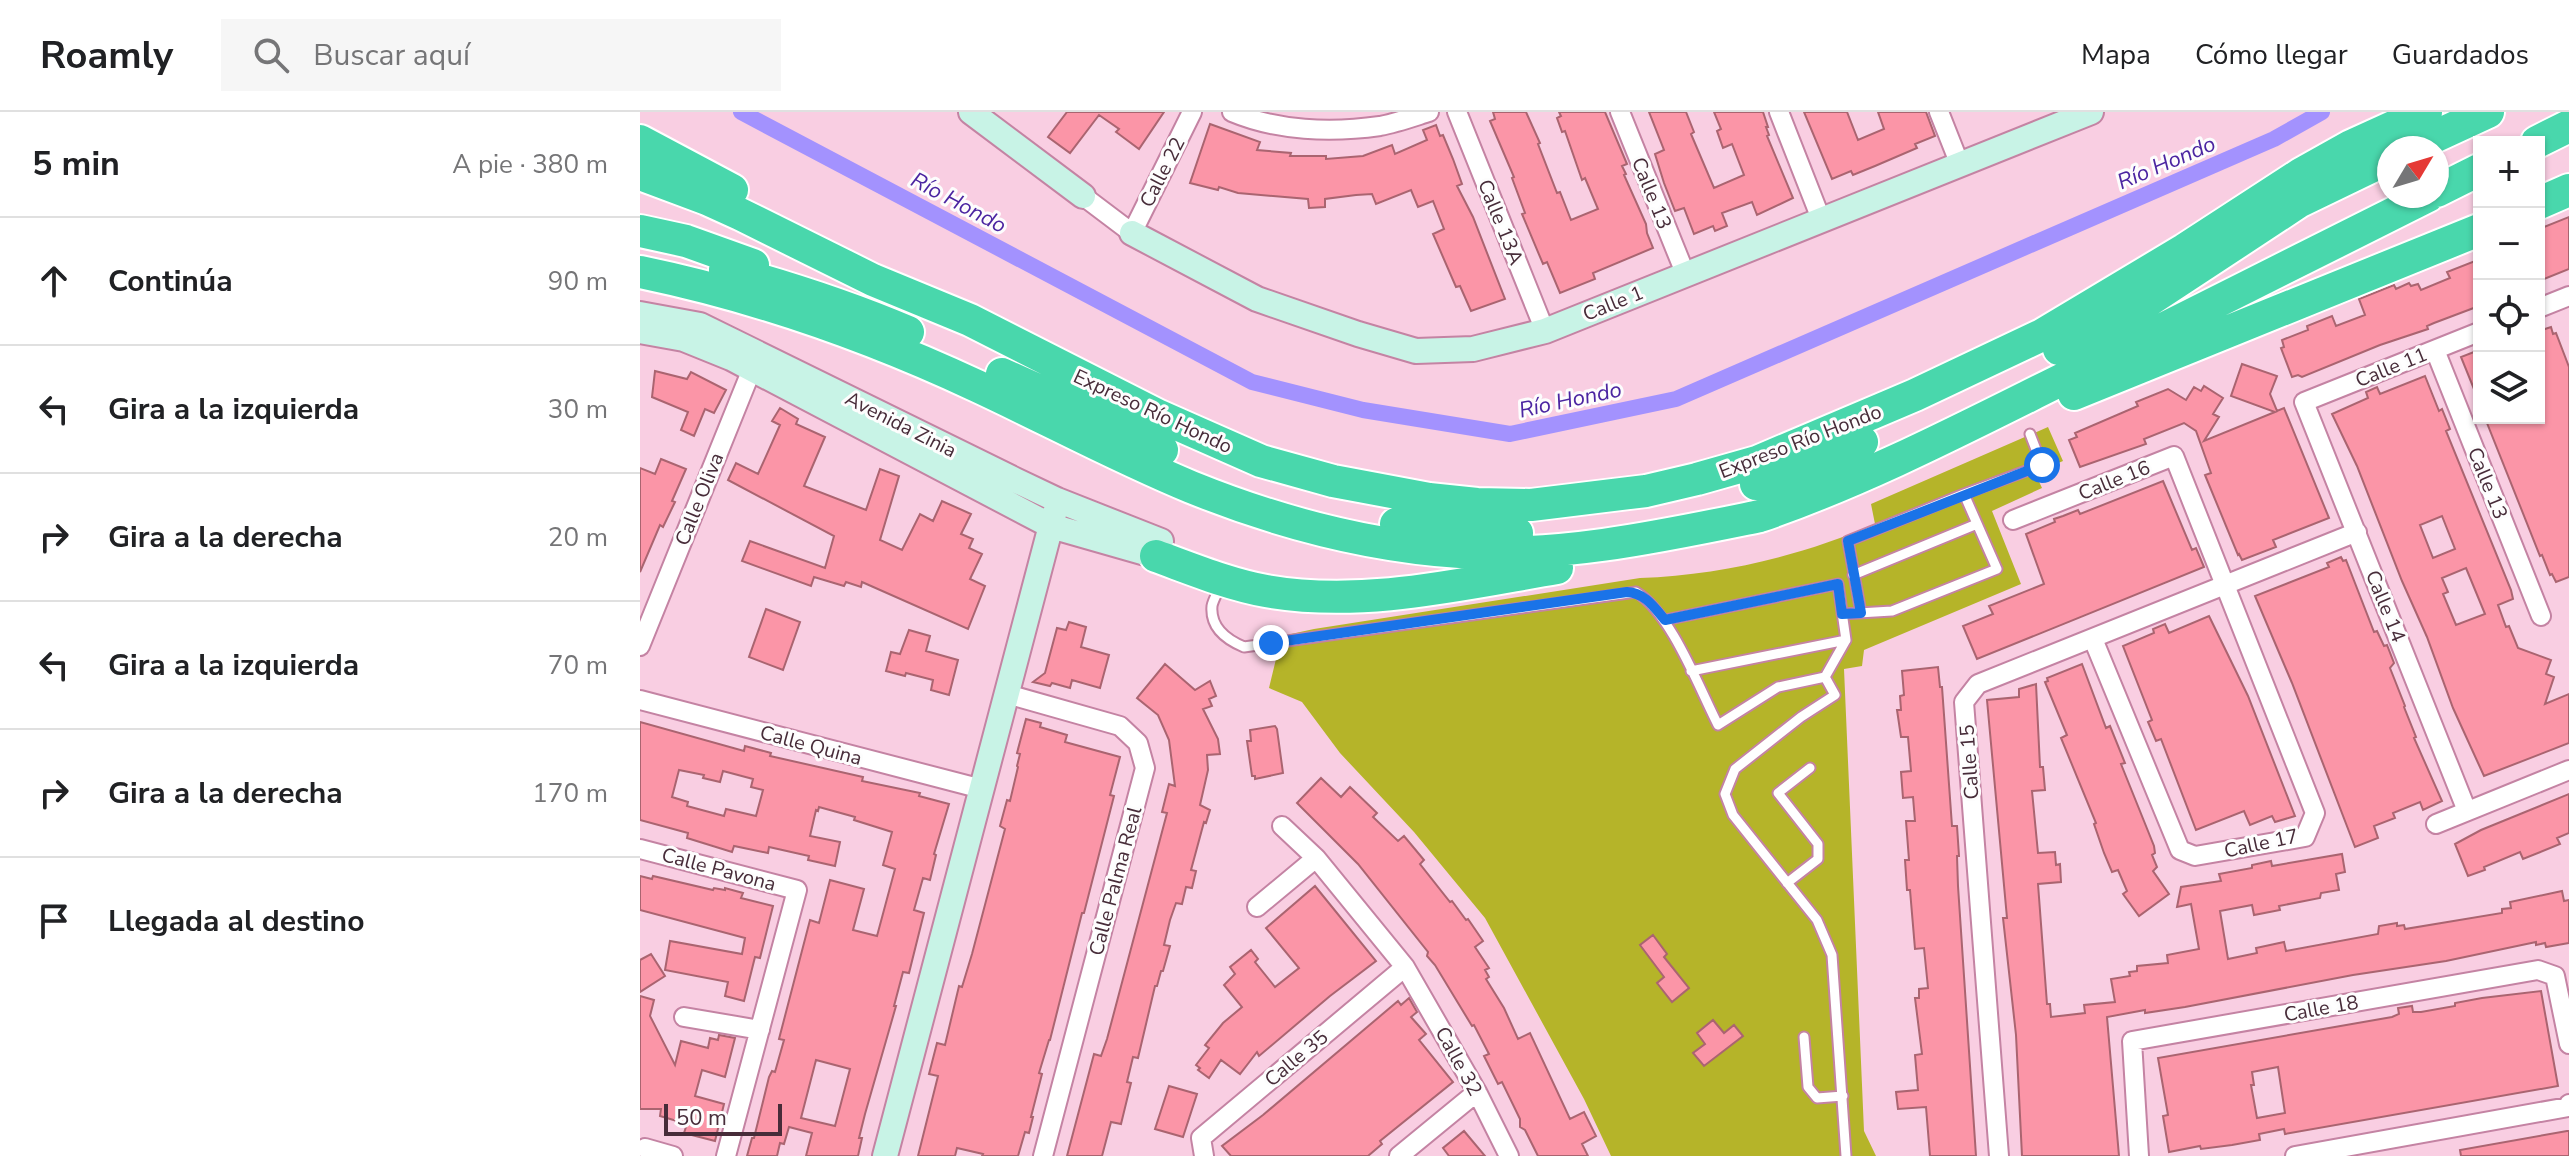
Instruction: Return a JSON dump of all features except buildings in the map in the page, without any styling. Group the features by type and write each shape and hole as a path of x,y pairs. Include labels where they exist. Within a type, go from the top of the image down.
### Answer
{"highway":[{"name":"Expreso Río Hondo","path":"640,174 707,199 873,280 970,320 1082,379 1261,461 1333,481 1429,499 1531,505 1646,491 1757,462 1814,439 2015,350 2147,273 2301,174 2351,146 2426,112"},
{"path":"2436,136 2488,112"},
{"path":"2545,138 2569,126"},
{"path":"640,141 912,284 970,320"},
{"path":"640,195 688,208 773,244 835,278 1205,454 1340,502 1521,523 1626,515 1729,492 1810,465 1962,398 2136,309 2300,201 2377,164"},
{"path":"2449,179 2473,171"},
{"path":"2449,185 2473,172"},
{"path":"2545,200 2569,190"},
{"path":"640,231 686,241 804,283 862,313 1089,413 1197,469 1290,500 1390,524 1521,533 1611,530 1676,521 1749,502 1954,416 2379,208"},
{"path":"1158,548 1223,580 1265,591 1341,597 1403,593 1667,549 1724,535 1760,516 1861,476 1957,432 2404,208"},
{"path":"640,217 692,230 835,278"},
{"path":"1957,432 2061,400 2473,232"},
{"path":"640,251 772,283 862,313"},
{"path":"640,272 732,294 867,339 975,385 1189,486 1285,519 1341,533 1422,548 1521,552 1644,540 1760,516"}],"street":[{"path":"971,112 1132,233"},
{"name":"Calle 22","path":"1132,233 1192,112"},
{"path":"1232,112 1252,121 1315,130 1381,126 1429,112"},
{"name":"Calle 13A","path":"1457,112 1545,331"},
{"name":"Calle 13","path":"1620,112 1685,273"},
{"path":"1779,112 1821,219"},
{"path":"1939,112 1960,165"},
{"name":"Calle 1","path":"1132,233 1257,299 1358,334 1416,351 1473,349 1545,331 2091,112"},
{"path":"2545,306 2568,300"},
{"name":"Avenida Zinia","path":"640,314 700,325 755,361 1051,526 1158,548"},
{"name":"Avenida Zinia","path":"640,331 684,339 731,358 755,361 1158,548"},
{"name":"Calle 11","path":"2304,402 2473,334"},
{"name":"Calle 13","path":"2435,350 2541,616"},
{"name":"Calle Oliva","path":"640,646 755,361"},
{"name":"Calle 14","path":"2304,402 2467,811"},
{"name":"Calle 16","path":"2013,520 2174,456 2226,586"},
{"path":"885,1156 1057,500"},
{"name":"Calle 15","path":"1999,1156 1964,702 1978,684 2357,532"},
{"name":"Calle 17","path":"2093,639 2180,850 2195,856 2305,837 2315,813 2226,586"},
{"name":"Calle Palma Real","path":"1007,694 1120,726 1138,743 1145,768 1043,1156"},
{"name":"Calle Quina","path":"640,700 982,789"},
{"path":"2436,824 2569,770"},
{"name":"Calle 32","path":"1282,826 1316,858 1405,967 1477,1092 1509,1156"},
{"name":"Calle Pavona","path":"640,849 797,890 726,1156"},
{"path":"1257,907 1316,858"},
{"name":"Calle 35","path":"1204,1156 1201,1138 1405,967"},
{"name":"Calle 18","path":"2139,1156 2132,1041 2538,970 2555,976 2569,1044"},
{"path":"684,1017 760,1030"},
{"path":"1399,1156 1477,1092"},
{"path":"2295,1156 2568,1107 2569,1104"},
{"path":"645,1148 673,1156"}],"lane":[{"path":"1861,613 1848,541 2042,465 2030,434"},
{"path":"1842,614 1892,611 1997,569 1964,494"},
{"path":"1853,575 1977,524"},
{"path":"1223,580 1212,606 1216,627 1230,641 1244,647 1636,592 1665,620 1718,725 1778,687 1825,677 1846,640 1838,584 1665,620"},
{"path":"1691,671 1846,640"},
{"path":"1825,677 1835,695 1801,717 1735,769 1725,794 1733,815 1817,920 1832,955 1846,1156"},
{"path":"1787,883 1818,859 1818,844 1778,793 1810,768"},
{"path":"1804,1037 1808,1087 1817,1098 1843,1096"}],"shaded area":[{"path":"2048,427 2063,461 2035,473 2042,488 1992,511 2021,584 1864,650 1862,666 1844,669 1864,1131 1876,1156 1611,1156 1584,1099 1485,918 1414,832 1340,753 1302,702 1269,688 1276,659 1291,634 1314,629 1640,578 1700,573 1760,562 1818,546 1875,524 1871,504"}],"waterway":[{"name":"Río Hondo","path":"741,112 1252,382 1363,410 1510,434 1676,399 2274,139 2322,112"}],"route":[{"path":"1271,643 1627,592 1636,592 1644,597 1665,620 1838,584 1842,614 1861,613 1848,541 2042,465"}]}
